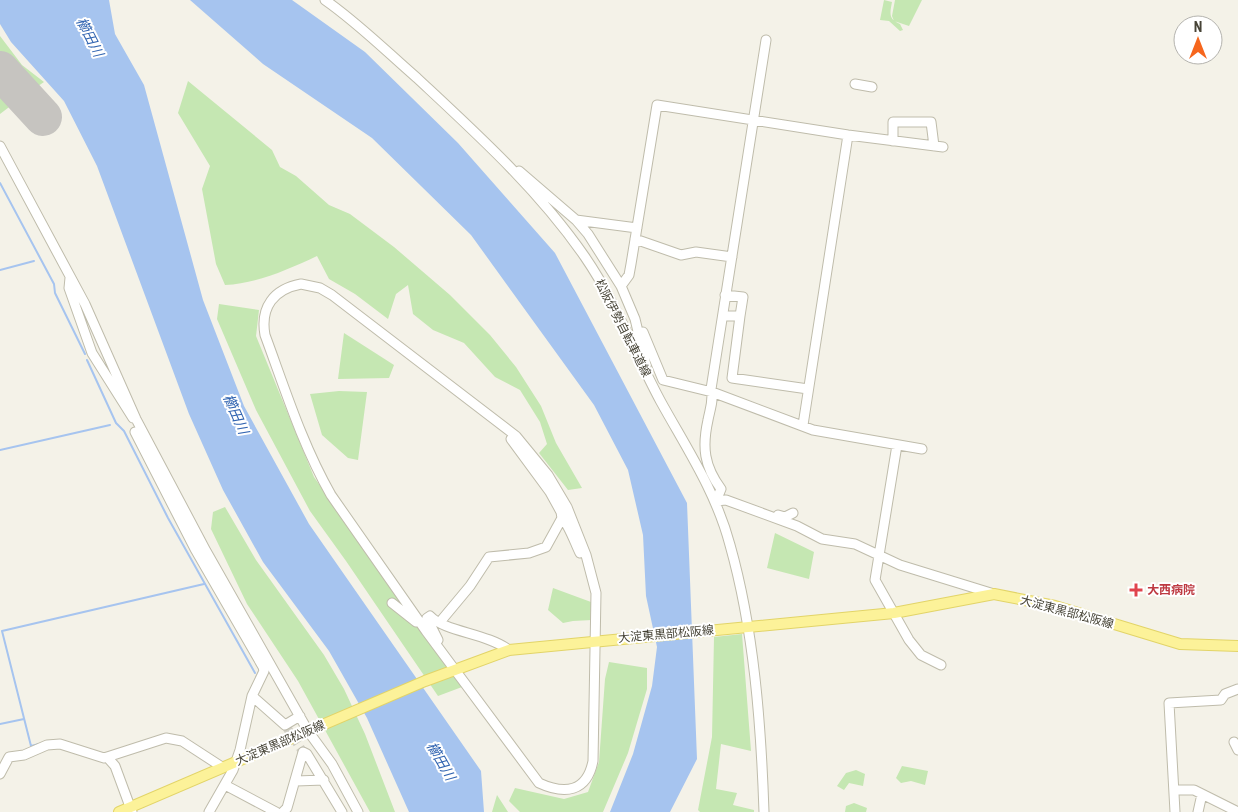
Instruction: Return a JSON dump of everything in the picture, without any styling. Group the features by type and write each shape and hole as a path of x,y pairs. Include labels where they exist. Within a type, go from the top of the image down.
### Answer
{"main road":[{"name":"大淀東黒部松阪線","path":"119,812 222,766 234,763 453,669 509,650 894,613 994,594 1055,606 1180,644 1238,646"}],"street":[{"name":"松阪伊勢自転車道線","path":"325,0 364,30 474,131 542,201 585,258 618,312 645,372 716,500 730,545 745,627 762,759 764,812"},
{"path":"766,40 725,295 712,392 713,397 706,427 704,458 722,489 735,500 770,512 770,515"},
{"path":"855,84 872,87"},
{"path":"620,286 629,275 657,105 848,135 893,141 939,147 931,122 893,122 893,141"},
{"path":"803,425 848,135"},
{"path":"0,146 85,304 136,419 206,551 300,716 332,764 358,812"},
{"path":"506,164 513,165 539,186 576,220 588,234 620,286 663,380 712,392 829,434 922,449"},
{"path":"576,220 637,228"},
{"path":"635,238 681,255 696,252 732,257"},
{"path":"70,278 69,288 92,354 130,417 136,419"},
{"path":"302,284 320,288 516,436 548,476 563,499 592,574 596,594 597,641 591,767 584,781 576,788 553,790 539,783 453,669 341,510 320,475 302,434 265,335 263,324 265,309 276,293 284,288 302,284"},
{"path":"725,295 743,297 732,378 808,389"},
{"path":"723,316 740,316"},
{"path":"635,319 647,368 645,372"},
{"path":"440,622 470,586 489,557 529,553 546,548 562,518 562,512 550,492 522,458 507,434 506,429"},
{"path":"135,432 195,549 264,671 252,696 240,750 225,785 210,812"},
{"path":"897,445 875,580 909,640 921,655 941,666"},
{"path":"722,489 716,500 726,500 770,515 822,539 855,544 922,572 994,594"},
{"path":"770,515 785,516 793,513"},
{"path":"562,518 566,522 572,538 592,574"},
{"path":"392,603 414,621 421,624"},
{"path":"437,644 438,640 427,618 430,616 442,625 480,635 509,650"},
{"path":"1176,812 1169,703 1221,700 1225,694 1238,689"},
{"path":"252,696 285,725 300,716"},
{"path":"0,774 9,756 24,755 48,744 60,744 80,752 107,757 166,738 182,741 222,766"},
{"path":"283,812 287,808 303,752 307,754 324,780 342,812"},
{"path":"107,757 115,766 131,808"},
{"path":"296,781 324,780"},
{"path":"225,785 276,812"},
{"path":"1174,790 1194,790 1238,812"},
{"path":"1198,812 1202,794"}],"green space":[{"path":"884,0 892,2 890,12 892,18 900,24 903,30 900,31 889,21 880,20"},
{"path":"895,0 922,0 909,26 894,21 892,16"},
{"path":"0,36 22,65 44,82 28,93 0,63"},
{"path":"0,75 21,98 0,114"},
{"path":"188,81 272,150 280,167 296,176 329,205 350,214 394,247 450,295 490,335 516,367 541,406 556,443 582,488 568,490 539,453 547,444 540,422 520,390 495,377 464,343 433,330 413,314 408,285 396,294 388,319 355,294 329,279 317,256 261,279 225,285 216,264 202,189 210,166 178,113"},
{"path":"219,304 259,310 256,336 314,477 462,687 438,696 310,511 256,410 217,319"},
{"path":"344,333 394,365 389,378 338,379"},
{"path":"339,391 367,392 358,460 348,458 322,435 310,394"},
{"path":"225,507 256,560 324,655 344,689 365,734 395,812 370,812 298,681 247,604 211,529 213,512"},
{"path":"775,533 814,552 809,579 767,568"},
{"path":"553,588 591,602 592,620 563,623 548,610"},
{"path":"742,634 751,751 721,744 716,789 737,793 733,805 754,810 754,812 700,812 698,810 712,737 714,637"},
{"path":"609,662 647,668 647,689 628,753 603,812 520,812 509,801 515,788 564,799 588,792 599,762 605,679"},
{"path":"902,766 928,771 925,785 911,781 901,783 896,778"},
{"path":"856,770 865,774 863,786 849,783 844,790 837,786 846,773"},
{"path":"497,795 508,812 492,812"},
{"path":"854,803 867,808 866,812 845,812 846,806"}],"water":[{"name":"櫛田川","path":"0,0 109,0 115,34 144,85 203,300 244,406 309,524 481,771 484,812 409,812 367,718 329,651 263,562 223,490 189,414 97,166 64,101 11,42 0,24"},
{"path":"190,0 292,0 365,52 458,143 555,253 687,503 697,759 670,812 610,812 633,754 652,686 657,647 646,596 643,535 628,470 594,405 471,235 372,138 263,64"}],"waterway":[{"path":"0,183 54,284 55,293 85,354"},
{"path":"0,270 34,261"},
{"path":"87,360 116,423 124,431 168,518 255,673"},
{"path":"0,450 110,425"},
{"path":"39,744 31,746 2,631 204,584"},
{"path":"0,724 24,719"}],"runway":[{"path":"0,70 43,117"}],"tunnel":[{"path":"285,725 303,752"}],"place":[{"name":"大西病院","path":"1136,590"}]}
